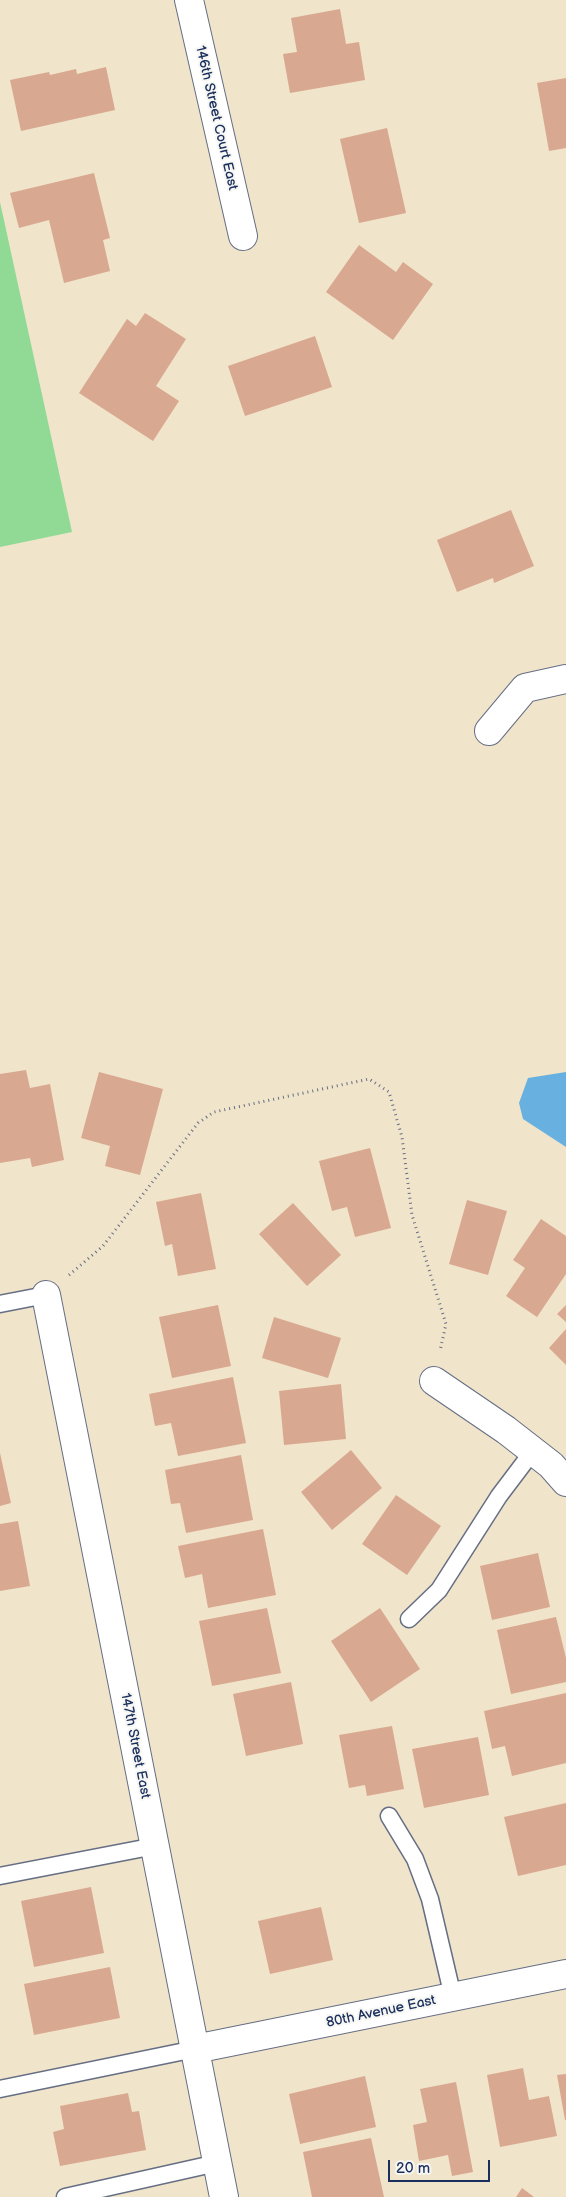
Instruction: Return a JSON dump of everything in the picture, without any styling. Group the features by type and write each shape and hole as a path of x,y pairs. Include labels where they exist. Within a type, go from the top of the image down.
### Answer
{"street":[{"name":"146th Street Court East","path":"189,0 243,236"},
{"path":"489,731 525,688 566,679"},
{"name":"147th Street East","path":"46,1295 224,2197"},
{"path":"434,1381 533,1451 551,1465 566,1482"},
{"name":"80th Avenue East","path":"195,2050 566,1974"}],"lane":[{"path":"0,1304 46,1295"},
{"path":"408,1620 439,1590 494,1504 533,1451"},
{"path":"389,1816 415,1859 430,1899 453,1997"},
{"path":"0,1876 155,1846"},
{"path":"0,2089 195,2050"},
{"path":"65,2197 218,2163"}],"path":[{"path":"46,1295 103,1246 198,1123 214,1112 369,1079 389,1092 402,1137 412,1215 446,1324 434,1381"}],"green space":[{"path":"0,202 72,532 0,547"}],"water":[{"path":"566,1072 566,1147 523,1119 519,1103 528,1078"}],"building":[{"path":"340,9 346,44 359,42 365,80 290,93 283,54 297,52 291,18"},
{"path":"106,67 115,110 21,131 10,80 49,72 50,75 76,69 77,74"},
{"path":"566,78 566,148 549,151 537,83"},
{"path":"387,128 406,213 359,223 340,139"},
{"path":"94,173 110,238 103,240 110,271 64,283 49,220 19,228 10,193"},
{"path":"359,245 396,272 403,262 433,284 393,340 326,292"},
{"path":"145,313 186,339 156,386 179,401 153,441 79,393 127,319 136,326"},
{"path":"315,336 332,387 245,416 228,366"},
{"path":"511,510 534,566 494,583 493,578 457,592 437,540"},
{"path":"26,1070 30,1088 50,1084 64,1160 32,1167 30,1158 0,1163 0,1074"},
{"path":"99,1072 163,1089 140,1175 105,1166 110,1146 81,1138"},
{"path":"370,1148 391,1228 355,1237 347,1207 332,1211 319,1161"},
{"path":"201,1193 216,1269 178,1276 172,1244 165,1246 156,1202"},
{"path":"467,1200 507,1211 488,1275 449,1264"},
{"path":"293,1203 341,1255 307,1286 259,1234"},
{"path":"541,1219 566,1236 566,1274 537,1317 506,1296 525,1268 513,1260"},
{"path":"218,1305 231,1366 172,1378 159,1317"},
{"path":"566,1305 566,1322 557,1314"},
{"path":"274,1317 341,1338 328,1378 262,1358"},
{"path":"566,1329 566,1365 549,1348"},
{"path":"233,1377 246,1443 178,1456 171,1423 155,1426 149,1394"},
{"path":"341,1384 346,1439 284,1445 279,1391"},
{"path":"351,1450 382,1488 332,1530 301,1492"},
{"path":"0,1453 11,1503 0,1506"},
{"path":"241,1455 253,1520 186,1533 180,1503 171,1504 165,1470"},
{"path":"396,1495 441,1526 407,1575 362,1544"},
{"path":"18,1521 30,1586 0,1591 0,1524"},
{"path":"263,1529 276,1595 208,1608 202,1574 185,1578 178,1546"},
{"path":"538,1553 550,1607 492,1620 480,1566"},
{"path":"267,1608 281,1673 212,1686 199,1621"},
{"path":"380,1608 420,1669 371,1702 331,1641"},
{"path":"556,1617 566,1658 566,1682 511,1694 497,1630"},
{"path":"291,1682 303,1744 246,1756 233,1694"},
{"path":"566,1693 566,1763 512,1776 505,1746 492,1749 484,1711"},
{"path":"392,1726 404,1789 367,1796 365,1785 349,1788 339,1735"},
{"path":"478,1737 489,1795 424,1808 412,1749"},
{"path":"566,1803 566,1865 518,1876 504,1817"},
{"path":"91,1887 104,1953 34,1967 21,1901"},
{"path":"321,1907 333,1960 270,1974 258,1921"},
{"path":"110,1967 120,2018 34,2035 24,1984"},
{"path":"523,2068 529,2100 549,2096 557,2136 500,2147 487,2075"},
{"path":"566,2074 566,2120 565,2120 557,2075"},
{"path":"365,2076 376,2127 300,2144 289,2094"},
{"path":"456,2082 473,2172 452,2176 448,2155 419,2161 413,2125 427,2122 420,2089"},
{"path":"128,2093 132,2112 139,2111 146,2150 60,2166 53,2132 64,2129 60,2106"},
{"path":"371,2138 384,2197 312,2197 303,2152"},
{"path":"522,2188 534,2197 516,2197"}]}
